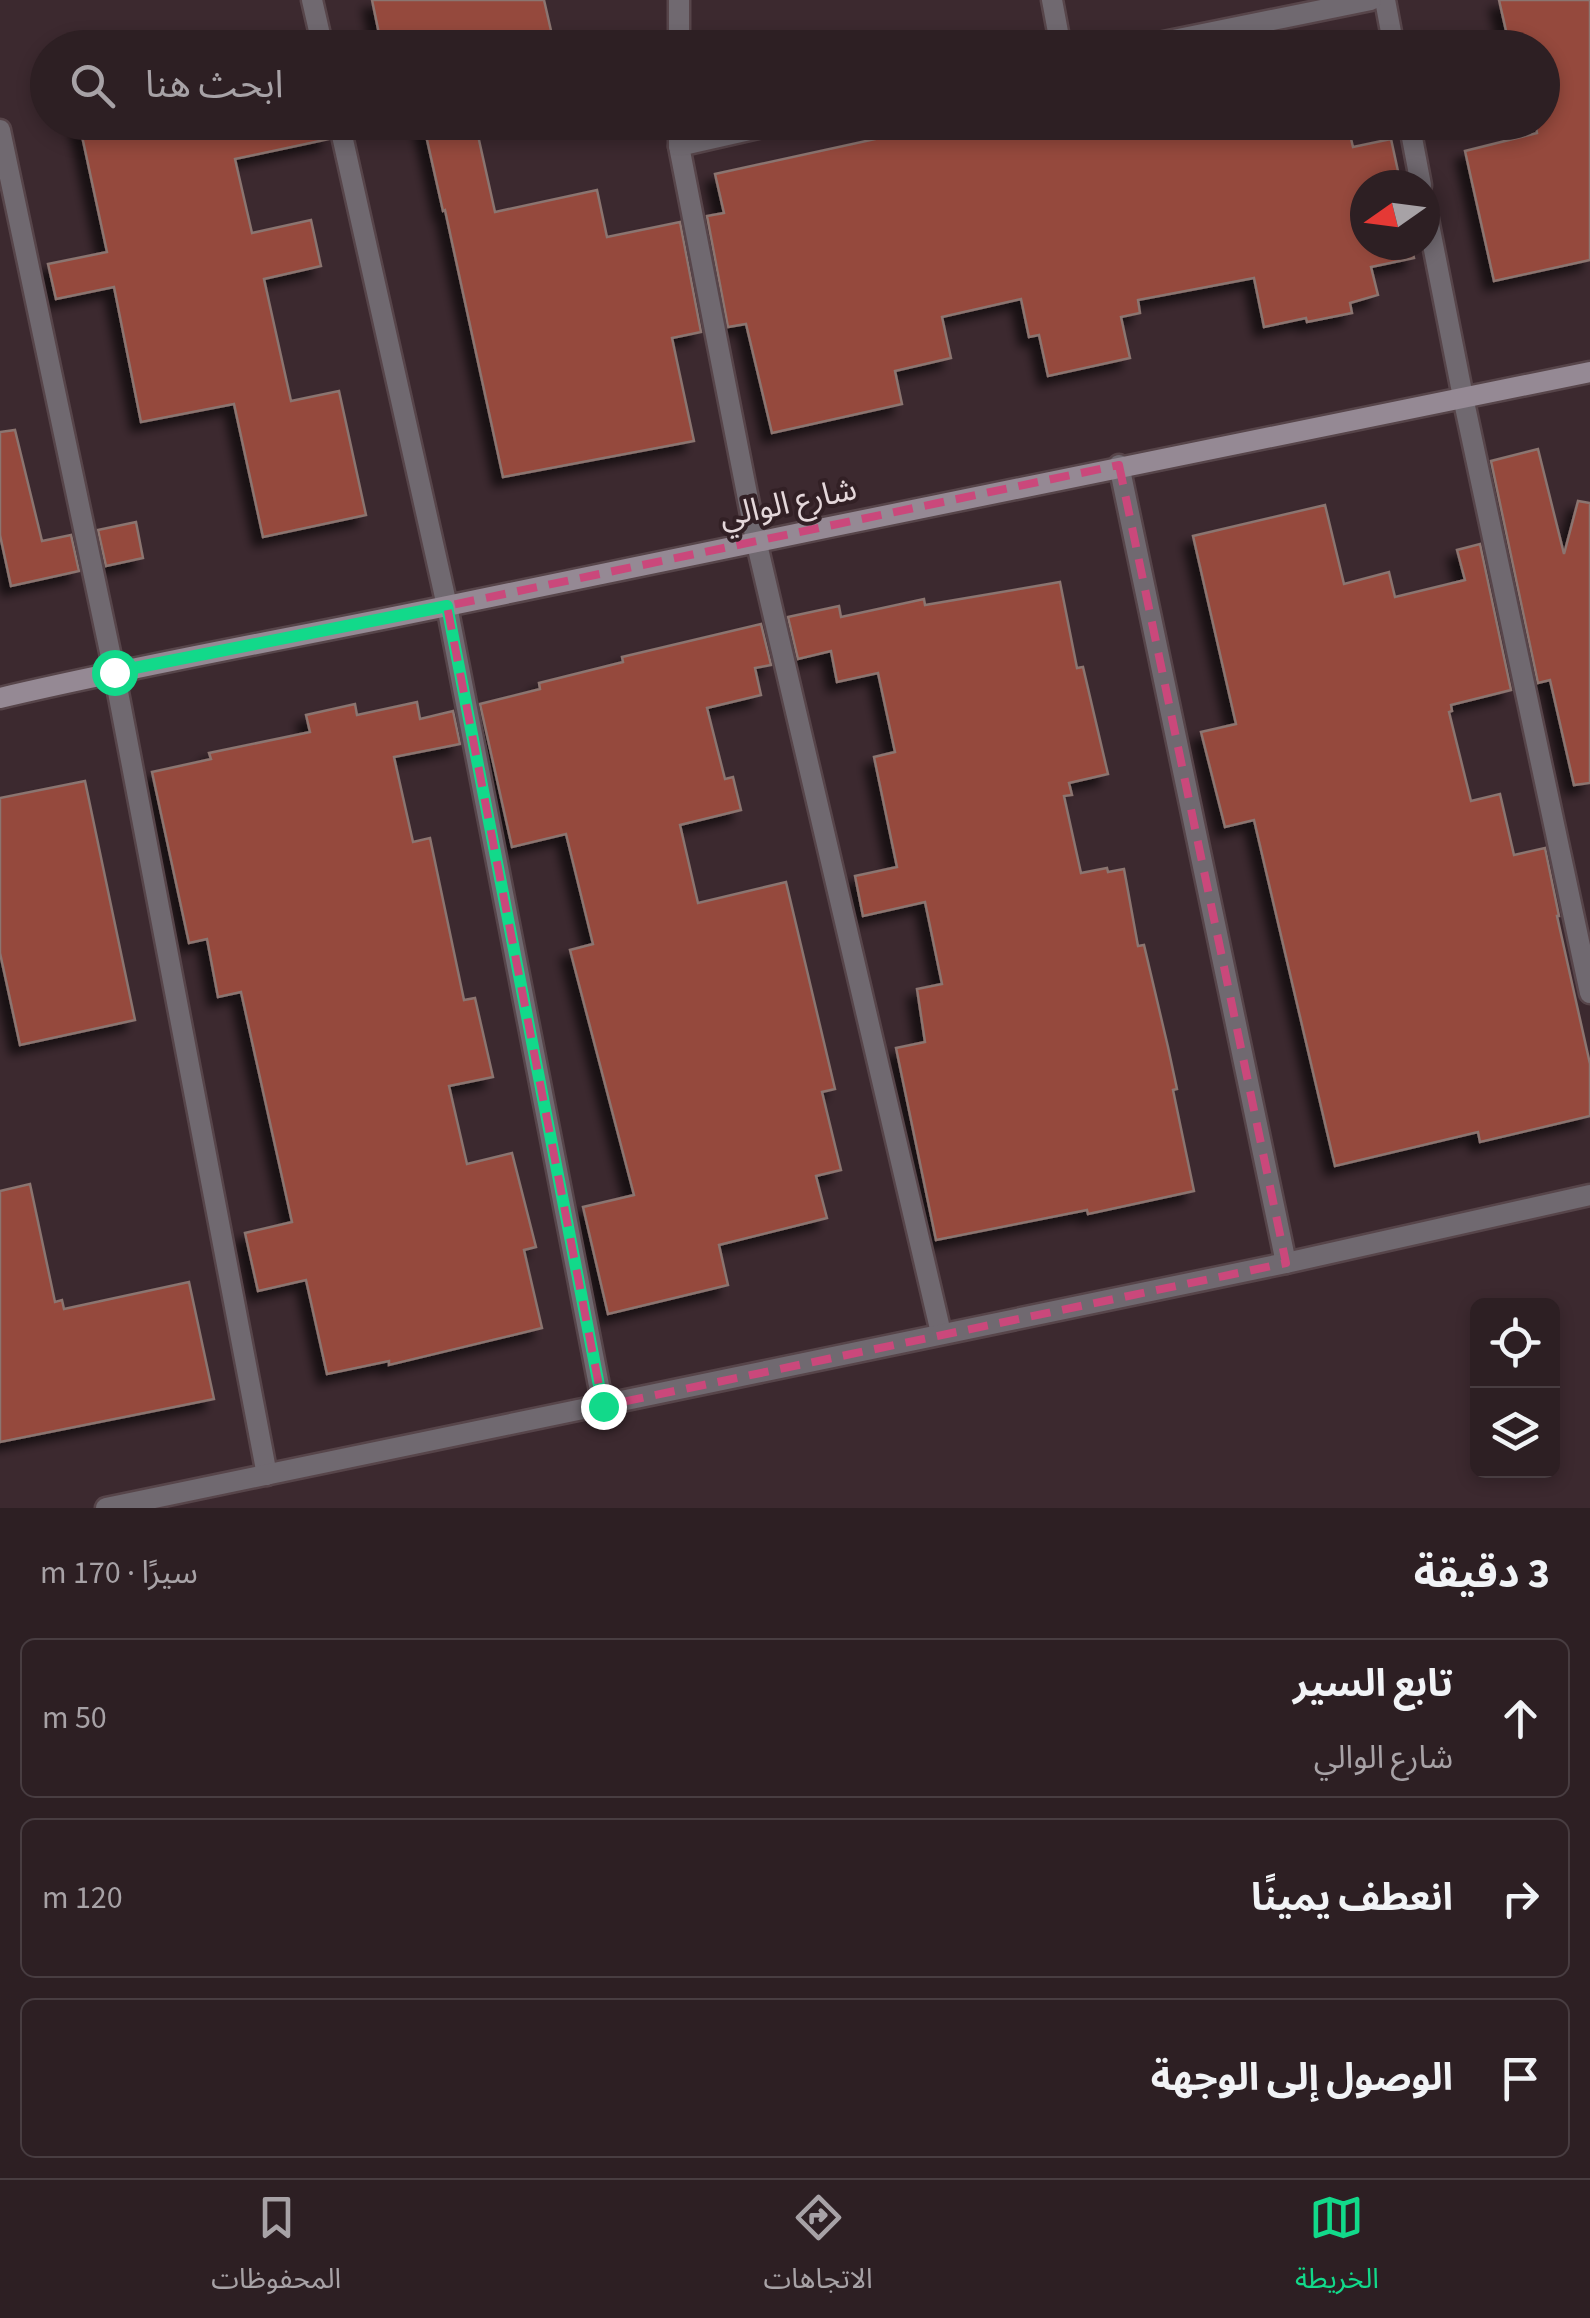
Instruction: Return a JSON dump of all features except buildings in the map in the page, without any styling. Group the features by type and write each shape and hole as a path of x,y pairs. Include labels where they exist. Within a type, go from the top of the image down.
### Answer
{"main road":[{"name":"شارع الوالي","path":"0,698 1119,464 1590,372"}],"street":[{"path":"312,0 319,30"},
{"path":"679,0 679,30"},
{"path":"1052,0 1058,30"},
{"path":"1222,30 1370,0"},
{"path":"1385,0 1391,30"},
{"path":"0,130 114,672 267,1475"},
{"path":"343,140 447,606 603,1406"},
{"path":"679,140 756,540 940,1333"},
{"path":"679,146 706,140"},
{"path":"1412,140 1418,170"},
{"path":"1436,260 1590,993"},
{"path":"1119,464 1286,1263"},
{"path":"106,1508 1286,1263 1590,1195"}],"highlighted area":[{"path":"1119,465 1286,1263 603,1406 447,606"}],"route":[{"path":"114,672 447,606 603,1406"}]}
